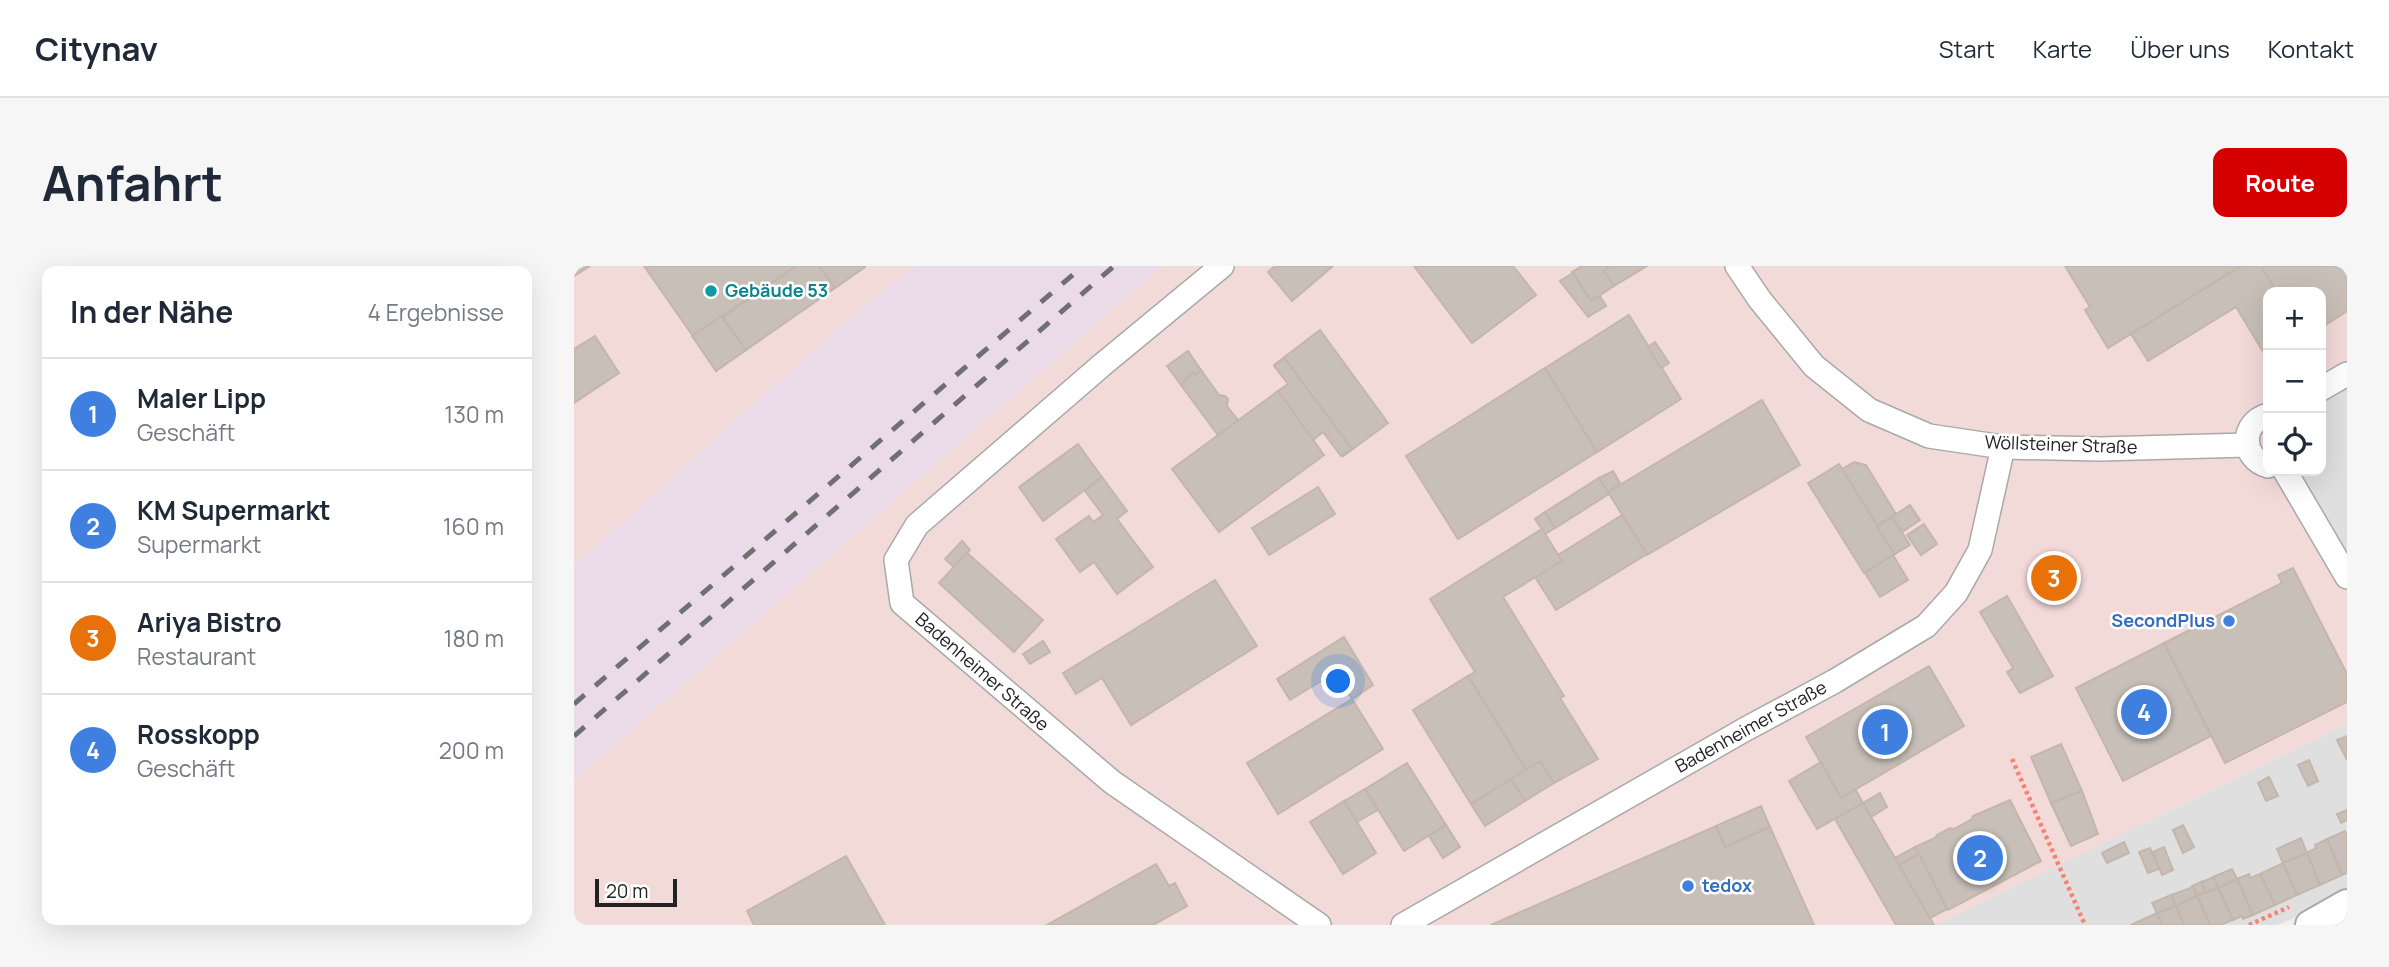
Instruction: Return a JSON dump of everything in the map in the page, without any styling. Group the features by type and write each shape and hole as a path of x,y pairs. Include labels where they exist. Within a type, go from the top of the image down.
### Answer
{"street":[{"name":"Badenheimer Straße","path":"1222,266 1102,365 917,525 896,560 902,603 1112,782 1319,925"},
{"name":"Wöllsteiner Straße","path":"1737,266 1760,300 1814,366 1869,410 1929,436 2003,447 2100,449 2247,444"},
{"path":"2326,386 2347,374"},
{"path":"2263,417 2255,421 2250,428 2247,444 2254,458 2263,463"},
{"name":"Badenheimer Straße","path":"1403,925 1835,681 1926,626 1956,593 1980,550 2003,447"},
{"path":"2288,476 2347,578"},
{"path":"2310,925 2347,904"}],"path":[{"path":"2012,759 2085,925"}],"shaded area":[{"path":"574,266 913,266 826,339 574,566"},
{"path":"913,266 1162,266 574,780 574,566 826,339"},
{"path":"1162,266 2347,266 2347,374 2326,386 2326,287 2263,287 2263,476 2288,476 2347,577 2347,724 1935,925 574,925 574,780"},
{"path":"2347,374 2347,577 2288,476 2326,476 2326,386"},
{"path":"2347,724 2347,896 2277,925 1935,925"}],"building":[{"path":"574,266 590,266 574,276"},
{"name":"Gebäude 53","path":"644,266 796,266 693,336"},
{"path":"796,266 819,266 835,288 746,350 723,317"},
{"path":"819,266 865,266 865,267 835,288"},
{"path":"1275,266 1333,266 1292,301 1268,272"},
{"path":"1414,266 1513,266 1536,295 1472,343"},
{"path":"1582,266 1610,266 1604,271 1614,286 1591,301 1572,272"},
{"path":"1610,266 1647,266 1614,286 1604,271"},
{"path":"2065,266 2241,266 2108,348 2085,310 2090,307"},
{"path":"2241,266 2261,266 2274,287 2263,287 2263,352 2236,307 2148,361 2131,334"},
{"path":"2261,266 2347,266 2347,311 2326,325 2326,287 2274,287"},
{"path":"1573,273 1591,301 1600,296 1606,306 1588,317 1560,281"},
{"path":"1629,315 1681,399 1597,452 1545,368"},
{"path":"721,316 746,350 716,371 692,336"},
{"path":"1320,330 1388,423 1342,457 1352,449 1284,358 1274,365"},
{"path":"595,336 619,373 574,403 574,349"},
{"path":"1655,342 1669,363 1661,368 1648,347"},
{"path":"1188,351 1201,370 1195,375 1193,372 1181,385 1167,366"},
{"path":"1284,358 1352,449 1341,456 1323,432 1313,440 1278,391 1288,384 1274,366"},
{"path":"1545,368 1597,452 1458,539 1406,456"},
{"path":"1201,370 1219,395 1228,399 1227,406 1238,420 1218,435 1181,385 1193,372 1195,375"},
{"path":"1278,391 1324,455 1219,532 1172,469"},
{"path":"1762,400 1800,465 1647,555 1608,492"},
{"path":"1078,444 1102,477 1043,521 1019,487"},
{"path":"1854,462 1866,465 1896,514 1877,526 1842,469"},
{"path":"1839,464 1895,554 1864,573 1808,483"},
{"path":"1613,471 1620,483 1608,492 1599,478"},
{"path":"1102,477 1127,511 1117,519 1153,567 1117,594 1094,562 1080,572 1056,539 1089,516 1093,522 1103,515 1085,491"},
{"path":"1599,478 1609,494 1555,528 1545,512"},
{"path":"1318,487 1335,514 1269,555 1252,528"},
{"path":"1910,505 1920,520 1902,532 1892,517"},
{"path":"1545,512 1555,528 1545,534 1535,519"},
{"path":"1622,515 1647,554 1556,610 1535,577 1562,561 1558,555"},
{"path":"1892,517 1910,545 1895,554 1877,527"},
{"path":"1924,524 1937,544 1921,555 1907,535"},
{"path":"1542,529 1562,561 1503,597 1564,696 1560,698 1598,759 1554,783 1540,761 1526,770 1468,676 1475,672 1430,599"},
{"path":"962,541 970,550 954,567 945,559"},
{"path":"967,553 1043,620 1014,652 939,583"},
{"path":"2062,553 2079,586 2045,603 2029,570"},
{"path":"1893,555 1908,580 1880,597 1865,573"},
{"path":"2293,568 2347,674 2347,702 2225,763 2164,643 2282,583 2278,575"},
{"path":"1215,580 1257,646 1131,725 1102,678 1076,694 1063,673"},
{"path":"2007,596 2053,676 2020,693 2007,672 2013,668 1980,612"},
{"path":"1344,637 1373,685 1352,699 1336,672 1290,700 1277,679"},
{"path":"1043,641 1050,652 1030,664 1023,654"},
{"path":"2164,643 2211,736 2123,781 2076,688"},
{"path":"1929,666 1964,726 1841,798 1806,737"},
{"path":"1468,676 1526,770 1471,804 1413,710"},
{"path":"1352,699 1383,749 1278,814 1247,763"},
{"path":"2347,736 2347,760 2337,740"},
{"path":"2061,744 2082,791 2051,803 2031,757"},
{"path":"2309,760 2318,781 2308,786 2298,765"},
{"path":"1540,761 1554,783 1525,801 1511,779"},
{"path":"1821,762 1841,798 1855,789 1863,803 1817,829 1789,781"},
{"path":"1407,763 1446,825 1404,851 1365,789"},
{"path":"2269,777 2278,796 2266,801 2258,783"},
{"path":"1511,779 1525,801 1485,826 1471,804"},
{"path":"1365,789 1378,810 1357,822 1344,801"},
{"path":"2082,791 2098,834 2071,846 2051,803"},
{"path":"1880,793 1887,807 1871,817 1863,803"},
{"path":"2010,800 2041,861 1948,910 1915,847"},
{"path":"1344,801 1376,853 1343,874 1310,822"},
{"path":"1863,803 1934,925 1896,925 1835,819"},
{"path":"1761,806 1770,827 1725,847 1716,826"},
{"path":"2347,810 2347,820 2341,823 2337,814"},
{"path":"1446,825 1460,847 1443,858 1429,836"},
{"path":"2183,825 2194,847 2183,853 2173,830"},
{"name":"tedox","path":"1716,826 1725,847 1770,827 1814,925 1491,925"},
{"path":"2345,831 2347,873 2342,875 2327,839"},
{"path":"2301,838 2307,853 2283,863 2277,849"},
{"path":"2327,839 2342,875 2320,885 2307,853"},
{"path":"2124,842 2129,853 2107,863 2102,853"},
{"path":"1915,847 1919,854 1899,865 1895,858"},
{"path":"2164,847 2173,870 2162,875 2153,852"},
{"path":"2150,848 2159,869 2148,873 2139,852"},
{"path":"2307,853 2320,885 2297,895 2283,863"},
{"path":"1919,854 1947,909 1930,918 1899,865"},
{"path":"846,856 885,925 754,925 747,911"},
{"path":"2283,863 2297,895 2275,905 2260,874"},
{"path":"1156,864 1169,886 1175,883 1187,906 1153,925 1047,925"},
{"path":"2232,869 2237,879 2218,888 2213,877"},
{"path":"2249,874 2250,878 2260,874 2275,905 2253,915 2237,879"},
{"path":"2214,877 2218,888 2206,893 2201,882"},
{"path":"2237,879 2253,915 2233,920 2218,888"},
{"path":"2201,882 2206,893 2197,896 2192,886"},
{"path":"2193,887 2197,896 2176,906 2171,895"},
{"path":"2218,888 2233,920 2220,925 2210,925 2197,896"},
{"path":"2171,895 2176,906 2157,913 2152,903"},
{"path":"2197,896 2210,925 2184,925 2176,906"},
{"path":"2176,906 2184,925 2162,925 2157,913"},
{"path":"2157,913 2162,925 2131,925"}],"railway":[{"path":"574,704 1083,266"},
{"path":"574,736 1114,266"}],"place":[{"name":"Gebäude 53","path":"711,291"},
{"name":"Ariya Bistro","path":"2054,578"},
{"name":"SecondPlus","path":"2229,621"},
{"name":"Rosskopp","path":"2144,712"},
{"name":"Maler Lipp","path":"1885,732"},
{"name":"KM Supermarkt","path":"1980,858"},
{"name":"tedox","path":"1688,886"}]}
